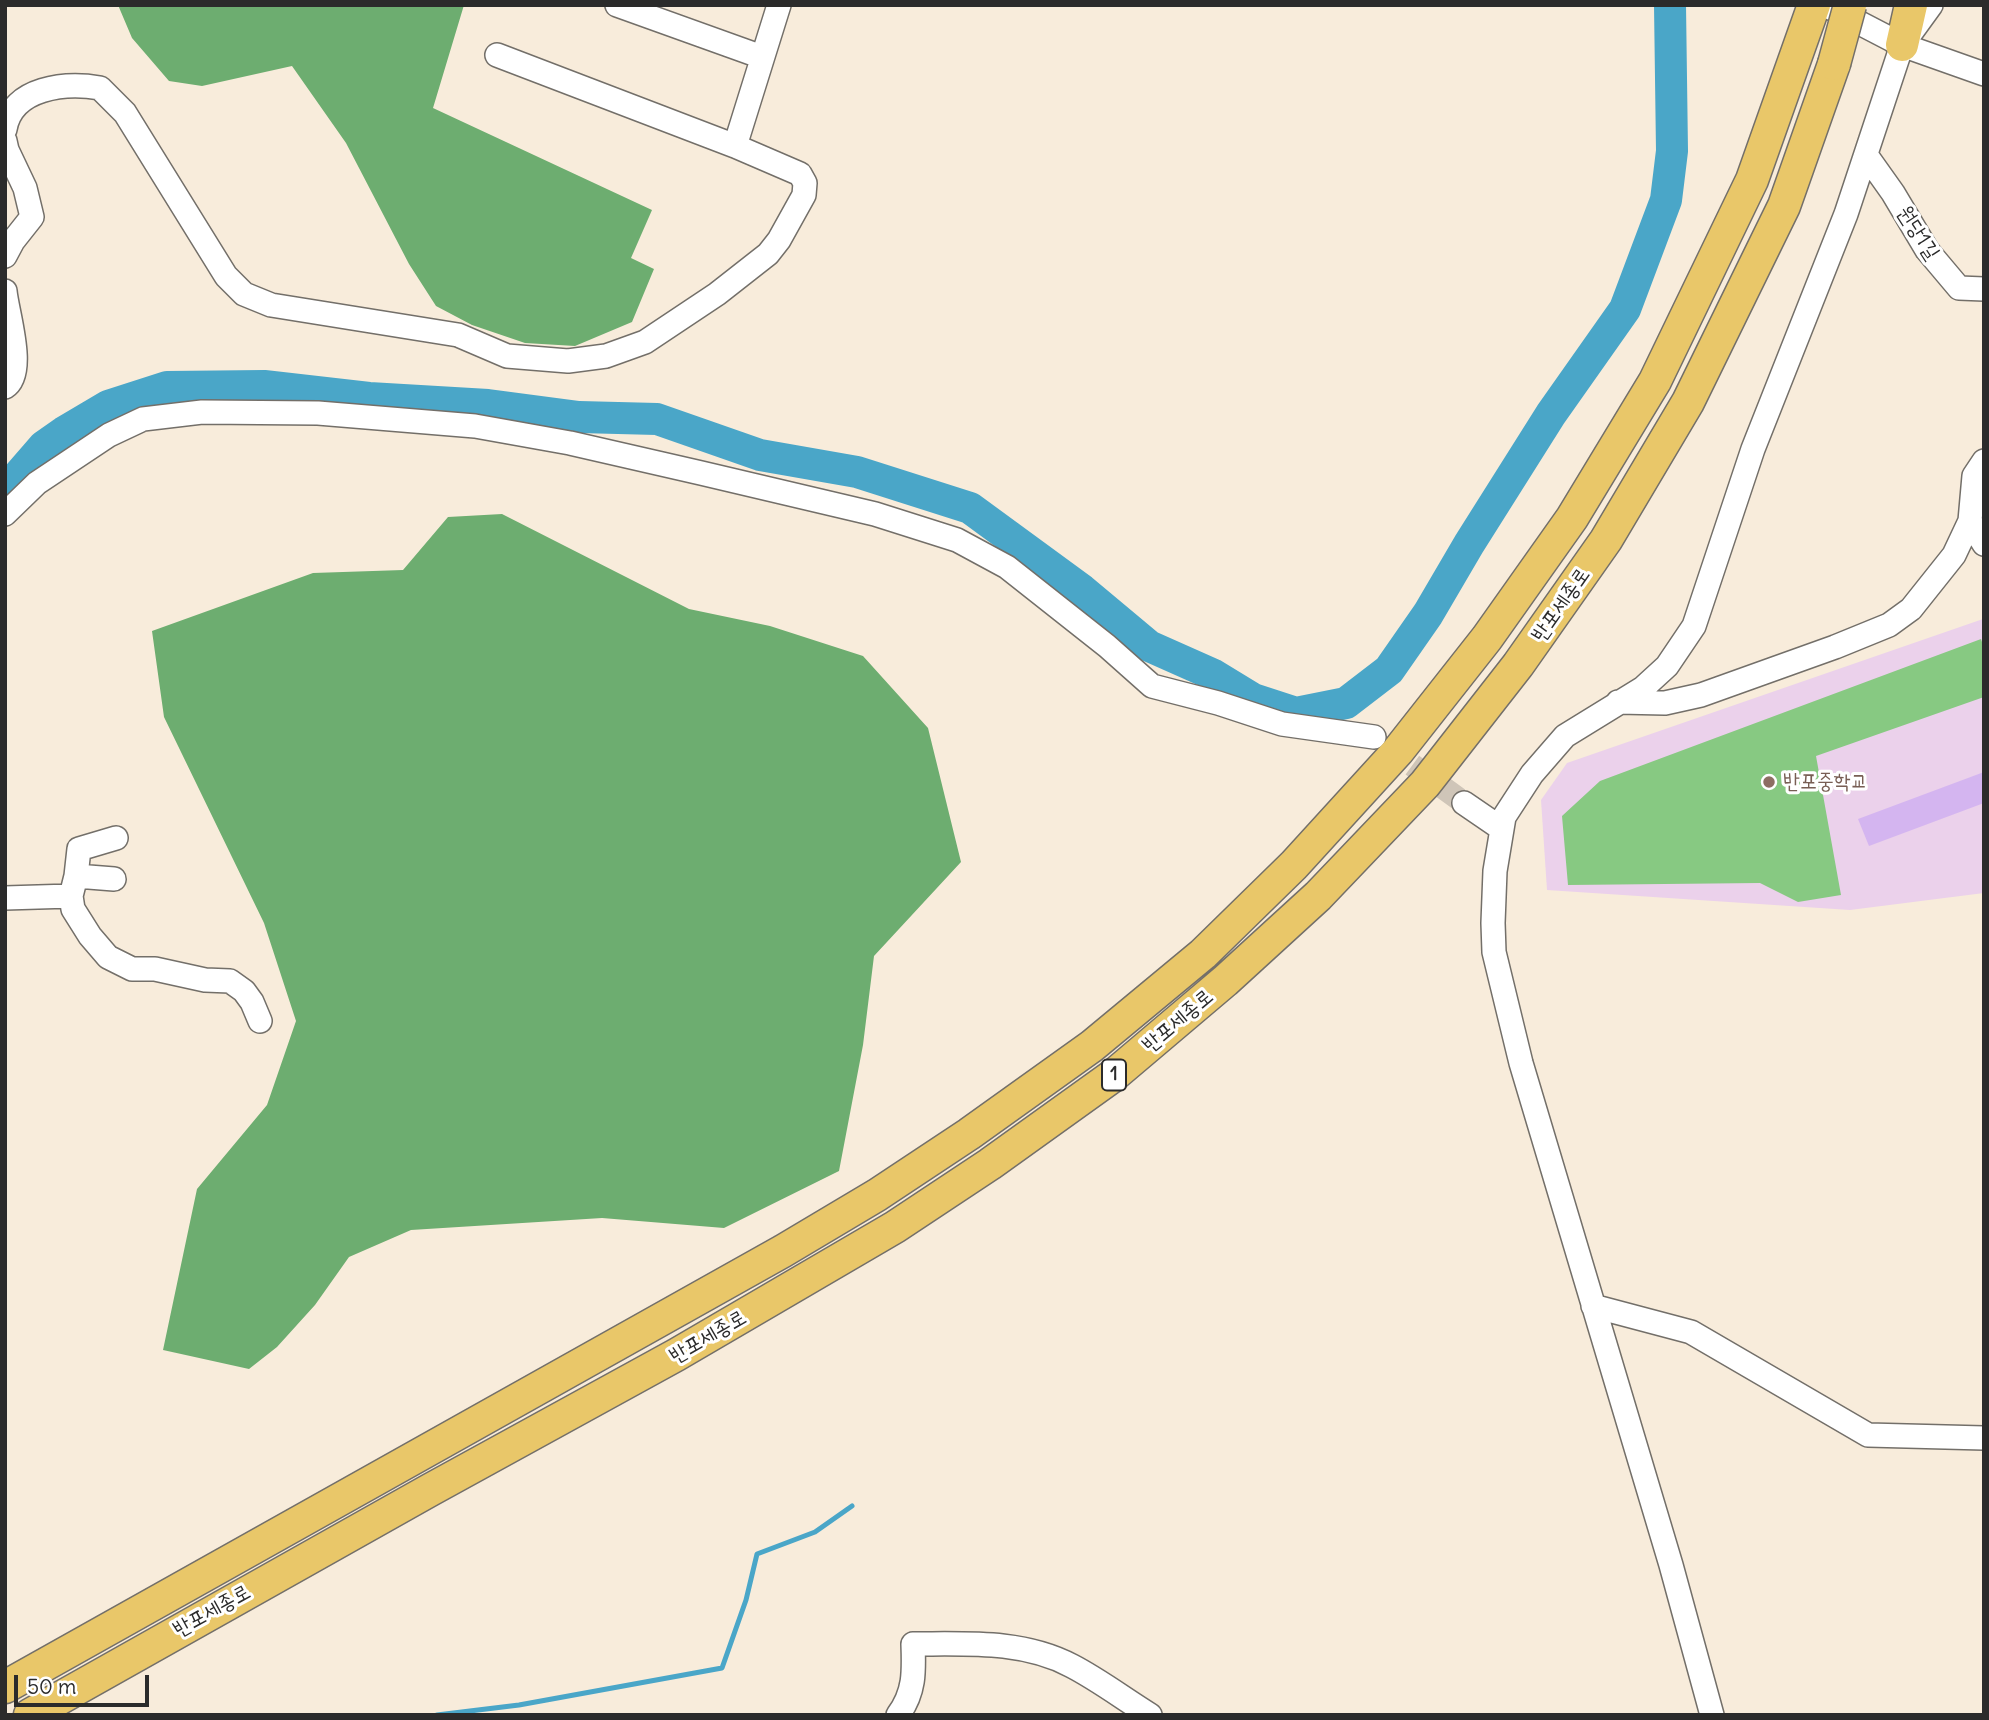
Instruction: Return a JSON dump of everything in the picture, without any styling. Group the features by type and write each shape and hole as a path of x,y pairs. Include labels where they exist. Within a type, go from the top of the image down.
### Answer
{"highway":[{"name":"반포세종로","path":"5,1687 783,1251 877,1195 969,1134 1092,1046 1203,954 1294,865 1398,751 1487,638 1572,518 1655,381 1752,180 1814,5"},
{"name":"반포세종로","path":"30,1715 676,1355 895,1227 990,1164 1114,1075 1225,981 1318,896 1425,784 1518,665 1606,540 1688,402 1784,206 1833,64 1850,5"},
{"path":"1902,45 1911,5"},
{"path":"5,1673 177,1591"},
{"path":"61,1715 192,1623"}],"street":[{"path":"617,5 762,57"},
{"path":"735,146 779,5"},
{"path":"1825,5 1902,45 1984,74"},
{"path":"1712,1715 1671,1565 1521,1063 1494,953 1495,871 1504,817 1532,774 1565,736 1643,688 1667,666 1694,626 1753,449 1846,214 1902,45 1931,5"},
{"path":"5,129 15,106 48,88 72,84 100,88 125,113 226,276 244,294 271,305 458,335 507,356 568,361 606,356 645,342 717,295 768,254 804,195 805,183 800,174 735,146 497,55"},
{"path":"5,141 25,188 32,218 13,241 5,257"},
{"name":"원당1길","path":"1866,155 1893,193 1927,250 1959,288 1984,289"},
{"path":"5,291 14,338 15,375 5,387"},
{"path":"5,514 37,483 109,435 143,418 202,412 318,413 475,426 570,443 782,492 875,514 957,540 1007,567 1107,646 1153,687 1218,702 1282,724 1374,737"},
{"path":"1618,702 1665,703 1701,695 1889,625 1911,609 1954,555 1970,521 1974,476 1984,461"},
{"path":"1970,521 1984,544"},
{"path":"1464,803 1502,829"},
{"path":"116,838 79,849 73,909 90,936 108,957 132,969 155,969 205,980 230,981 244,991 260,1021"},
{"path":"5,898 114,879"},
{"path":"1593,1306 1691,1332 1868,1435 1984,1438"},
{"path":"898,1715 908,1702 912,1683 913,1644 1002,1645 1024,1648 1071,1665 1150,1715"}],"shaded area":[{"name":"반포중학교","path":"1983,619 1984,893 1850,910 1547,890 1541,800 1567,763"}],"green space":[{"path":"118,5 464,5 433,108 652,210 631,258 654,269 632,322 575,346 525,343 472,325 436,306 409,264 346,143 292,66 202,86 169,81 132,38"},
{"path":"502,514 689,609 770,626 863,656 928,728 961,862 874,956 863,1045 839,1171 724,1228 602,1218 411,1230 349,1257 315,1305 277,1347 249,1369 163,1350 197,1189 267,1105 296,1021 264,923 164,717 152,631 313,573 403,570 448,517"},
{"path":"1981,639 1984,648 1984,697 1816,756 1841,895 1798,902 1760,883 1568,885 1562,816 1600,781"}],"building":[{"path":"1984,772 1984,803 1869,846 1858,819"}],"waterway":[{"path":"5,491 44,446 64,432 108,406 167,387 264,386 369,398 488,405 579,417 657,419 760,455 857,472 970,508 1082,590 1149,646 1212,674 1253,699 1296,713 1346,703 1389,670 1428,614 1551,414 1625,309 1666,200 1672,151 1670,5"},
{"path":"437,1715 519,1705 722,1668 746,1600 757,1554 815,1532 852,1506"}],"tunnel":[{"path":"1385,745 1464,803"}],"place":[{"name":"반포중학교","path":"1769,782"}]}
